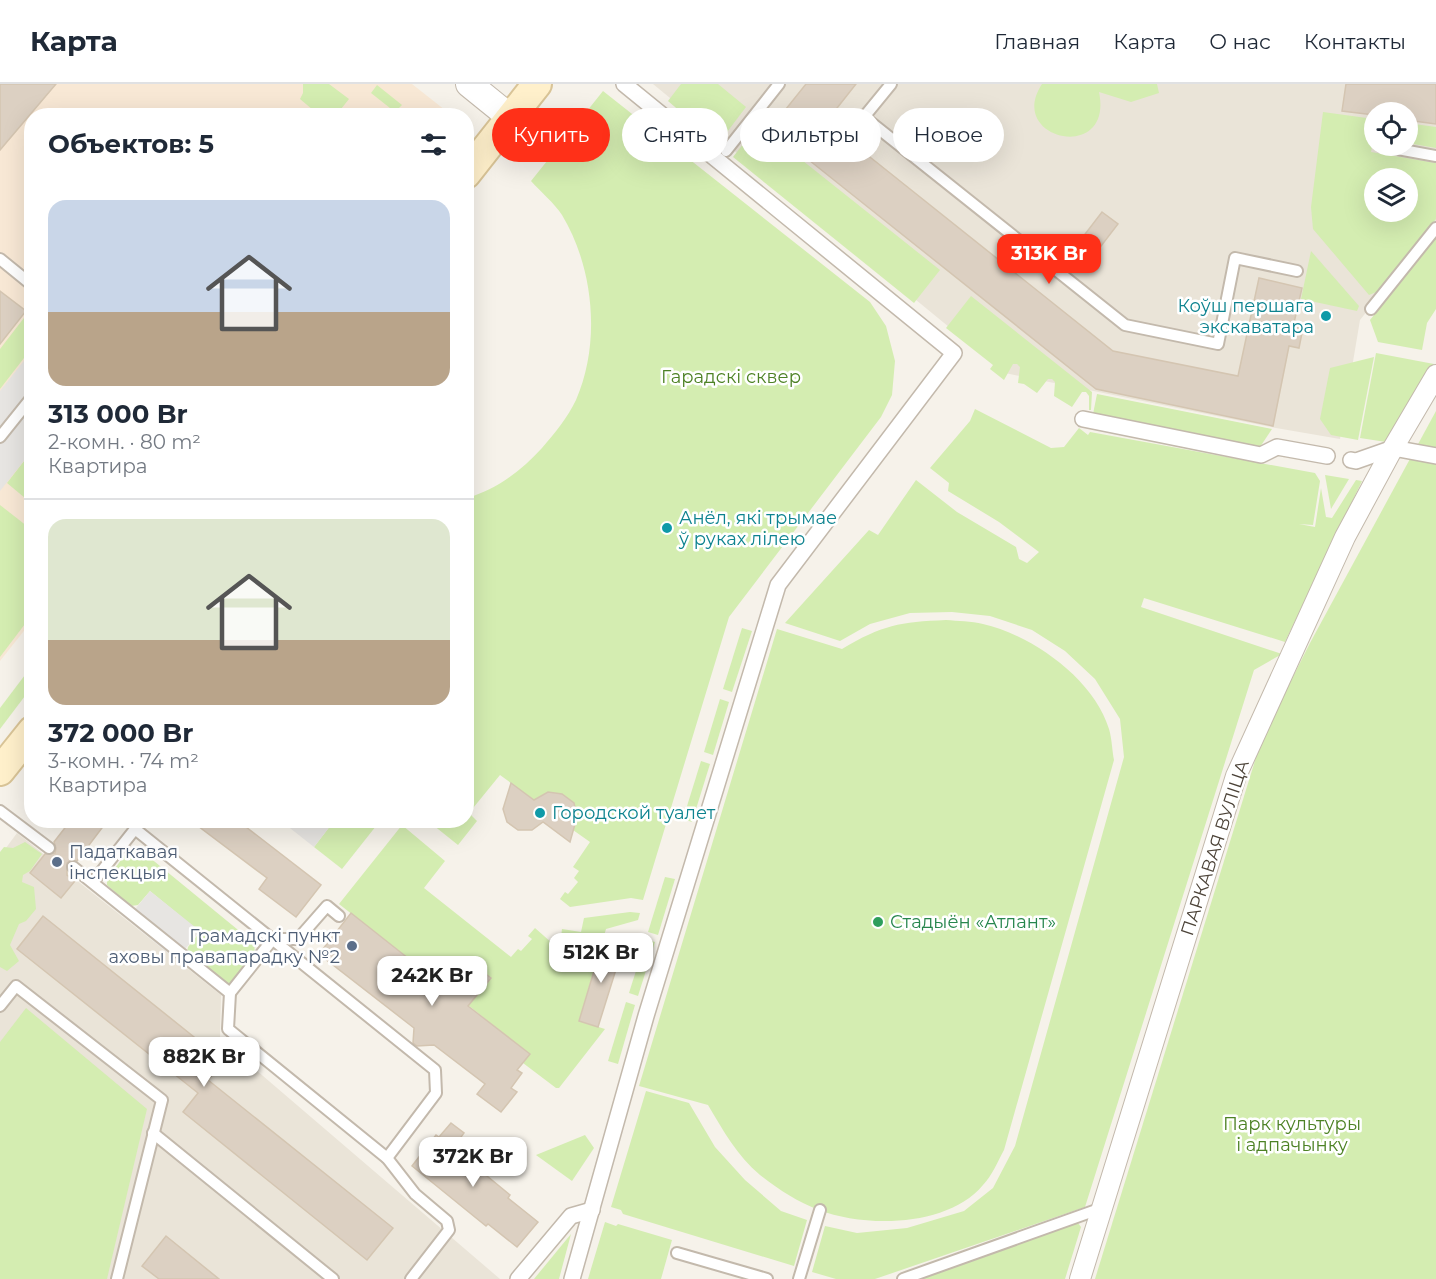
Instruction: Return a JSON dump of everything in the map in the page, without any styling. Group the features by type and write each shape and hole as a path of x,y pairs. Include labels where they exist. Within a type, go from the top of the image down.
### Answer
{"main road":[{"path":"519,108 537,84"},
{"path":"474,164 492,142"},
{"path":"0,771 24,740"}],"street":[{"path":"469,84 499,108"},
{"path":"573,1279 646,1016 778,585 954,353 624,84"},
{"name":"ПАРКАВАЯ ВУЛІЦА","path":"1080,1279 1236,776 1346,537 1392,448 1436,375"},
{"path":"1083,418 1261,454 1277,447 1326,456"},
{"path":"1351,460 1356,461 1392,448 1436,456"},
{"path":"518,1279 572,1216 592,1210"}],"lane":[{"path":"728,148 779,84"},
{"path":"891,84 864,117 1125,325 1218,344 1235,258 1297,271"},
{"path":"1418,153 1436,156"},
{"path":"1371,309 1436,228"},
{"path":"0,259 24,278"},
{"path":"0,437 24,407"},
{"path":"0,811 50,848"},
{"path":"93,882 135,829 435,1070 436,1093 387,1158"},
{"path":"73,867 230,993"},
{"path":"273,939 298,939 327,906 339,916"},
{"path":"273,939 230,993 228,1029 387,1158 415,1194 447,1221 449,1230 411,1279"},
{"path":"0,1006 16,986 162,1100 117,1279"},
{"path":"153,1133 333,1279"},
{"path":"903,1279 1102,1208"},
{"path":"800,1279 820,1210"},
{"path":"677,1253 767,1279"}],"shaded area":[{"path":"0,84 412,84 442,108 24,108 24,631 0,661"},
{"path":"653,84 1436,84 1436,224 1360,320 1340,439 1005,373 748,162 881,162 881,108 740,108 740,155 728,146 728,108 682,108"},
{"path":"24,361 24,461 0,491 0,391"},
{"path":"290,828 329,828 314,847"},
{"path":"17,833 221,995 220,1039 500,1279 0,1279 0,856"},
{"path":"150,891 200,931 176,960 127,919"}],"green space":[{"path":"303,84 329,84 349,99 342,108 311,108 300,99"},
{"path":"681,84 718,84 746,107 740,108 740,115 728,131 728,108 676,108 668,101"},
{"path":"1042,84 1157,84 1159,93 1131,102 1099,92 1099,115 1091,129 1078,136 1062,136 1048,130 1037,119 1034,103"},
{"path":"377,85 402,105 399,108 390,108 371,93"},
{"name":"Гарадскі сквер","path":"603,91 625,108 622,108 622,162 693,162 870,302 886,326 895,361 892,395 881,417 729,617 643,900 631,898 570,907 560,899 565,892 568,894 578,882 574,878 579,871 573,867 590,842 573,830 574,803 555,793 546,794 534,800 500,775 474,807 474,495 508,479 547,443 576,400 589,354 590,306 581,258 562,215 531,181 546,162 610,162 610,108 589,108"},
{"path":"1323,112 1364,118 1364,156 1395,156 1436,163 1436,219 1379,291 1369,295 1313,229 1311,207"},
{"path":"1418,125 1436,127 1436,148 1418,145"},
{"path":"740,148 740,162 804,162 940,270 914,303 733,157"},
{"path":"1436,238 1436,309 1427,323 1422,350 1378,342 1370,320"},
{"path":"1311,251 1359,306 1357,311 1301,299"},
{"path":"971,296 1092,392 1091,410 1089,410 1089,396 1086,392 1082,392 1072,407 1054,396 1055,382 1052,379 1048,379 1037,393 1024,384 1018,383 1020,367 1017,364 1013,364 1004,380 990,369 993,365 946,328"},
{"path":"24,318 24,358 0,389 0,349"},
{"path":"1376,353 1434,364 1386,442 1360,438"},
{"path":"1374,357 1358,440 1331,435 1320,419 1330,368"},
{"path":"1097,394 1272,429 1260,447 1093,414"},
{"path":"975,409 1051,448 1064,447 1079,428 1088,435 1090,432 1315,473 1320,481 1313,525 1299,524 1315,527 1321,488 1326,517 1332,518 1356,480 1362,481 1285,642 1144,598 1141,607 1282,654 1254,670 1085,1207 875,1279 836,1279 812,1272 825,1226 857,1233 907,1228 964,1211 993,1188 1015,1146 1124,757 1120,719 1095,679 1065,651 1032,630 990,616 952,612 910,613 870,624 840,641 785,623 869,530 878,535 916,480 957,512 1016,547 1019,559 1027,563 1039,552 999,522 948,491 949,483 930,468 970,421"},
{"name":"Парк культуры і адпачынку","path":"1436,411 1436,1279 1095,1279 1262,738 1310,643"},
{"path":"24,461 24,497 7,483"},
{"path":"1325,475 1349,479 1331,509"},
{"path":"0,505 24,524 24,625 0,657"},
{"name":"Стадыён «Атлант»","path":"946,620 978,623 1002,630 1021,638 1059,662 1090,693 1101,711 1109,729 1114,760 1004,1150 995,1168 968,1199 949,1209 906,1220 860,1220 811,1207 788,1195 767,1180 737,1151 708,1105 639,1086 777,629 842,649 892,626"},
{"path":"742,628 752,631 732,692 723,689"},
{"path":"24,676 24,697 0,729 0,708"},
{"path":"720,699 729,702 713,755 704,752"},
{"path":"701,761 710,764 692,822 683,819"},
{"path":"329,828 374,828 342,869 314,847"},
{"path":"400,828 406,828 445,861 424,888 511,957 518,949 521,951 532,939 528,936 535,928 561,951 562,929 581,932 584,918 630,912 640,913 638,920 606,929 579,1021 605,1029 559,1088 556,1088 523,1063 529,1054 468,1005 489,980 489,976 467,959 463,959 443,986 339,904"},
{"name":"Гарадскі сквер","path":"437,828 471,828 458,845"},
{"path":"25,842 42,854 30,871 23,875 22,882 34,887 36,909 26,921 19,924 10,945 19,961 7,971 0,967 0,852 4,847 13,848"},
{"path":"130,848 138,848 254,943 255,953 231,985 224,986 187,952 188,947 200,932 150,891 138,905 131,906 107,885 107,879"},
{"path":"665,877 675,879 658,935 648,932"},
{"path":"646,939 655,942 638,996 629,993"},
{"path":"626,1002 635,1005 618,1064 608,1061"},
{"path":"26,1008 147,1109 107,1279 0,1279 0,1042"},
{"path":"646,1091 689,1103 715,1147 745,1180 781,1211 807,1220 794,1266 623,1214 621,1210 611,1207"},
{"path":"585,1135 594,1148 572,1181 536,1155"},
{"path":"605,1222 672,1240 661,1279 588,1279"},
{"path":"1078,1223 1081,1227 1065,1279 914,1279"},
{"path":"571,1234 559,1279 534,1279"}],"building":[{"path":"0,84 56,84 36,108 24,108 24,122 0,150"},
{"path":"806,84 856,84 837,108 787,108"},
{"path":"1346,84 1436,84 1436,124 1418,122 1418,102 1364,102 1364,114 1342,111"},
{"path":"811,162 876,162 1113,351 1238,376 1259,278 1302,288 1293,327 1303,328 1299,348 1289,346 1273,426 1096,389"},
{"path":"1102,212 1118,224 1098,250 1082,238"},
{"path":"0,291 24,309 24,314 0,344"},
{"name":"Городской туалет","path":"511,783 534,800 548,792 562,794 574,803 577,817 570,842 543,822 532,830 518,830 507,822 503,809"},
{"name":"Падаткавая інспекцыя","path":"65,828 102,828 77,861 71,860 67,863 67,875 75,881 61,898 30,873 45,854 55,853 54,842"},
{"path":"201,828 247,828 321,885 296,917 259,889 267,878"},
{"path":"351,913 442,985 464,957 491,978 468,1006 530,1054 517,1070 522,1073 511,1088 517,1092 501,1112 477,1094 485,1084 434,1045 417,1046 413,1043 414,1028 319,954"},
{"path":"43,916 224,1061 208,1080 393,1228 367,1260 183,1112 198,1093 17,949"},
{"path":"603,941 623,947 598,1027 579,1021"},
{"path":"451,1123 464,1133 453,1148 510,1195 508,1198 538,1222 517,1247 488,1224 486,1226 412,1166 436,1135 439,1137"},
{"path":"166,1236 219,1279 159,1279 142,1266"}],"place":[{"name":"Коўш першага экскаватара","path":"1326,316"},
{"name":"Анёл, які трымае ў руках лілею","path":"667,528"},
{"name":"Городской туалет","path":"540,813"},
{"name":"Падаткавая інспекцыя","path":"57,862"},
{"name":"Стадыён «Атлант»","path":"878,922"},
{"name":"Грамадскі пункт аховы правапарадку №2","path":"352,946"}]}
